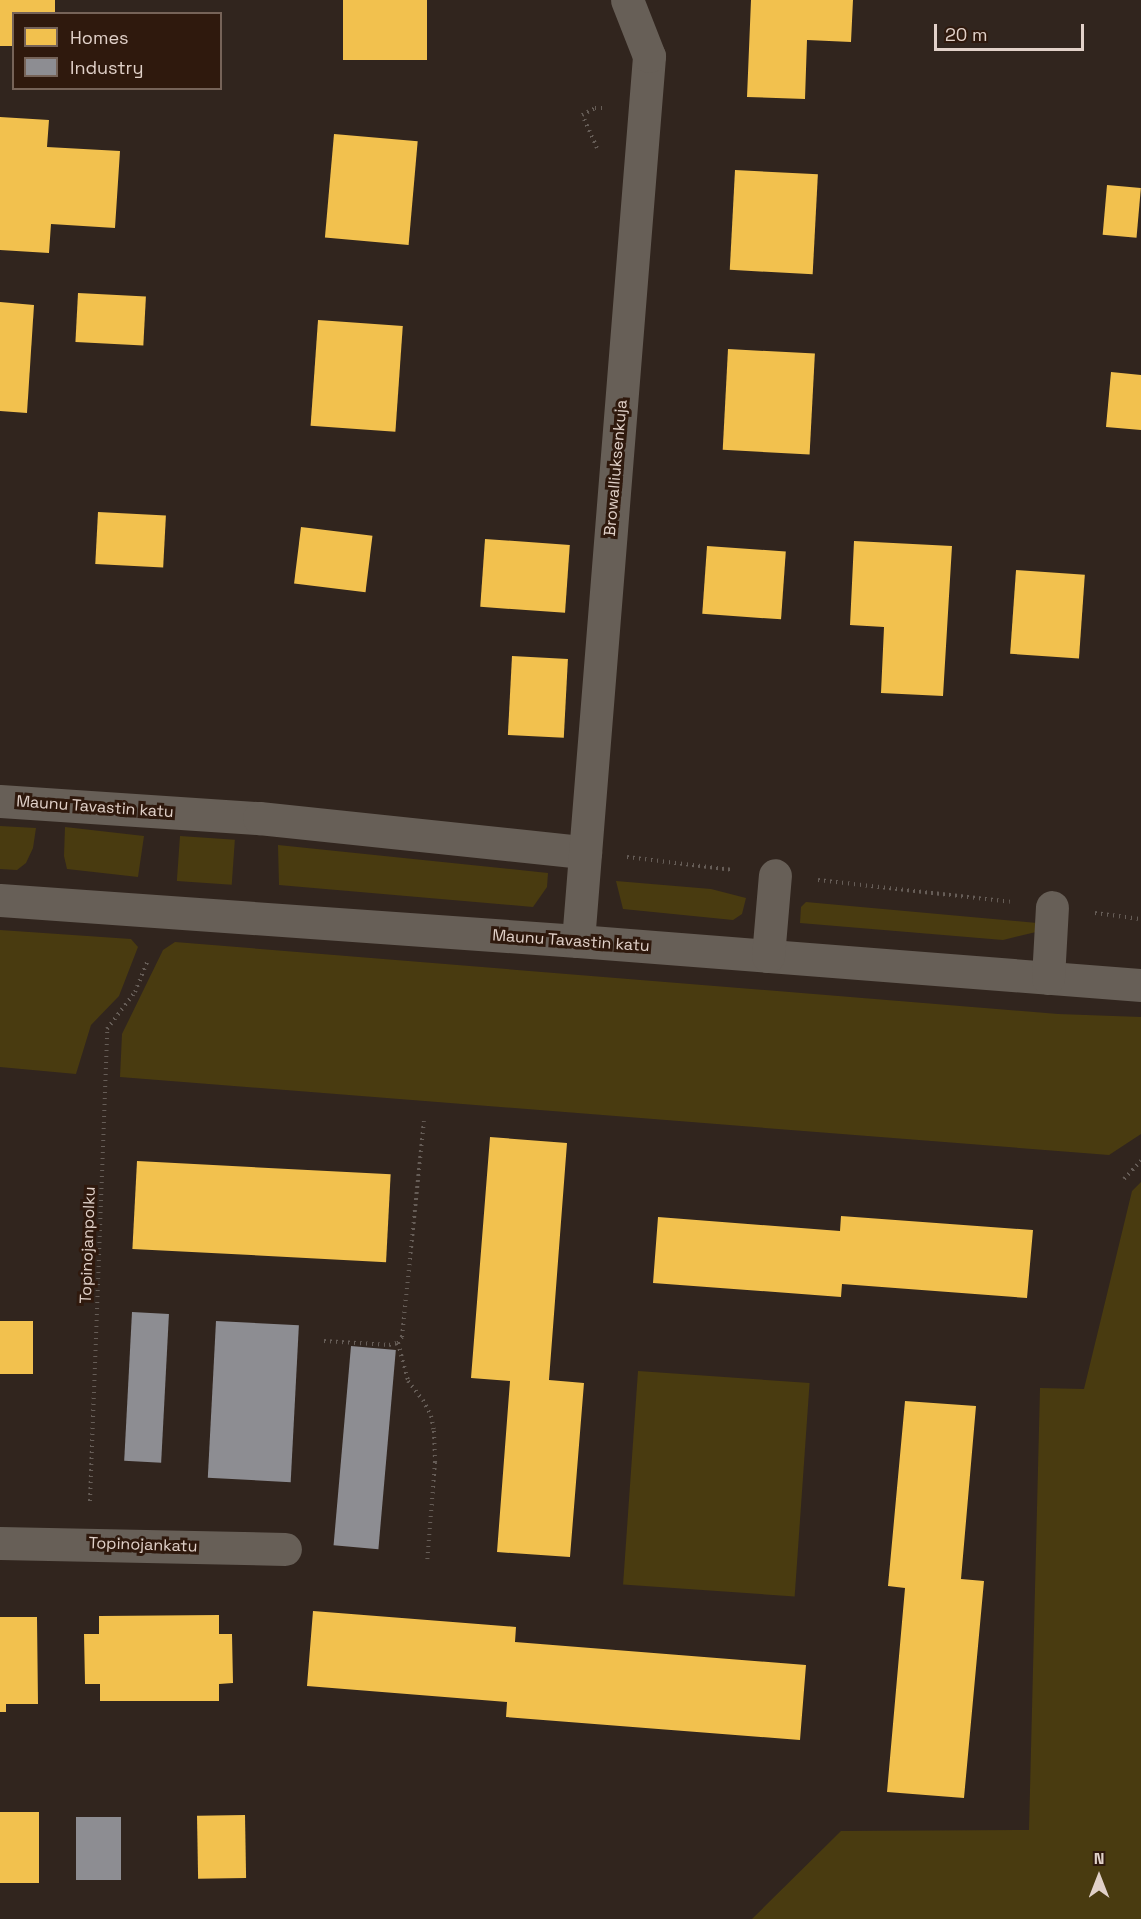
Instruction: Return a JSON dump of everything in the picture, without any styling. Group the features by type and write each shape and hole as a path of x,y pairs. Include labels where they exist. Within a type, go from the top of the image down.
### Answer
{"street":[{"name":"Browalliuksenkuja","path":"578,941 649,56 627,0"},
{"name":"Maunu Tavastin katu","path":"0,801 259,818 585,852"},
{"path":"768,956 775,875"},
{"name":"Maunu Tavastin katu","path":"0,900 578,941 1141,985"},
{"path":"1048,978 1052,907"},
{"name":"Topinojankatu","path":"0,1543 88,1543 285,1549"}],"path":[{"path":"585,852 1141,919"},
{"name":"Topinojanpolku","path":"88,1543 107,1029 135,992 148,959"},
{"path":"324,1341 389,1345 398,1343 402,1337 424,1121"},
{"path":"1124,1179 1141,1161"},
{"path":"398,1343 408,1381 423,1400 431,1416 434,1431 435,1462 427,1564"}],"shaded area":[{"path":"0,826 36,828 33,848 26,863 17,870 0,869"},
{"path":"65,827 144,836 138,877 67,869 64,856"},
{"path":"180,836 235,840 232,885 177,881"},
{"path":"278,845 548,873 547,887 533,907 279,885"},
{"path":"616,881 711,889 746,898 742,914 733,920 623,909"},
{"path":"806,902 1037,923 1036,932 1003,940 800,923 801,907"},
{"path":"0,930 131,939 138,947 119,996 91,1025 76,1074 0,1067"},
{"path":"175,942 1058,1014 1141,1017 1141,1134 1109,1155 120,1077 122,1034 163,950"},
{"path":"1141,1182 1141,1919 752,1919 841,1831 1029,1830 1040,1388 1084,1389 1132,1191"},
{"path":"638,1371 810,1383 795,1596 623,1584"}],"building: Homes":[{"path":"0,0 55,0 55,12 12,12 12,46 0,46"},
{"path":"343,0 427,0 427,60 343,60"},
{"path":"751,0 853,0 851,42 807,40 805,99 747,97"},
{"path":"0,117 49,120 47,147 120,151 115,228 51,224 49,253 0,250"},
{"path":"334,134 418,141 409,245 325,238"},
{"path":"735,170 818,174 813,274 730,270"},
{"path":"1107,185 1141,188 1137,238 1103,235"},
{"path":"78,293 146,297 143,345 75,342"},
{"path":"0,302 34,305 27,413 0,411"},
{"path":"318,320 403,326 395,432 311,426"},
{"path":"728,349 815,354 810,454 723,450"},
{"path":"1111,372 1141,375 1141,430 1106,427"},
{"path":"98,512 166,516 163,567 95,564"},
{"path":"301,527 372,536 366,592 294,584"},
{"path":"485,539 570,545 565,613 480,607"},
{"path":"854,541 952,546 943,696 881,693 884,627 850,625"},
{"path":"707,546 786,552 781,619 702,614"},
{"path":"1016,570 1085,575 1079,659 1010,654"},
{"path":"512,656 568,659 564,738 508,735"},
{"path":"490,1137 567,1143 549,1380 584,1383 570,1557 497,1552 510,1381 471,1378"},
{"path":"137,1161 391,1174 386,1262 132,1249"},
{"path":"841,1216 1033,1230 1027,1298 842,1284 841,1297 653,1283 658,1217 840,1231"},
{"path":"0,1321 33,1321 33,1374 0,1374"},
{"path":"905,1401 976,1406 961,1579 984,1581 964,1798 887,1792 905,1588 888,1586"},
{"path":"313,1611 516,1627 515,1642 806,1665 800,1740 506,1717 507,1702 307,1686"},
{"path":"219,1615 219,1634 232,1634 233,1683 219,1684 219,1701 100,1701 100,1684 85,1684 84,1634 99,1634 99,1616"},
{"path":"0,1617 37,1617 38,1704 6,1704 6,1712 0,1712"},
{"path":"0,1812 39,1812 39,1883 0,1883"},
{"path":"245,1815 246,1878 198,1879 197,1816"}],"building: Industry":[{"path":"132,1312 169,1314 161,1463 124,1461"},
{"path":"216,1321 299,1325 291,1482 208,1478"},
{"path":"351,1346 396,1350 378,1549 334,1545"},
{"path":"76,1817 121,1817 121,1880 76,1880"}]}
